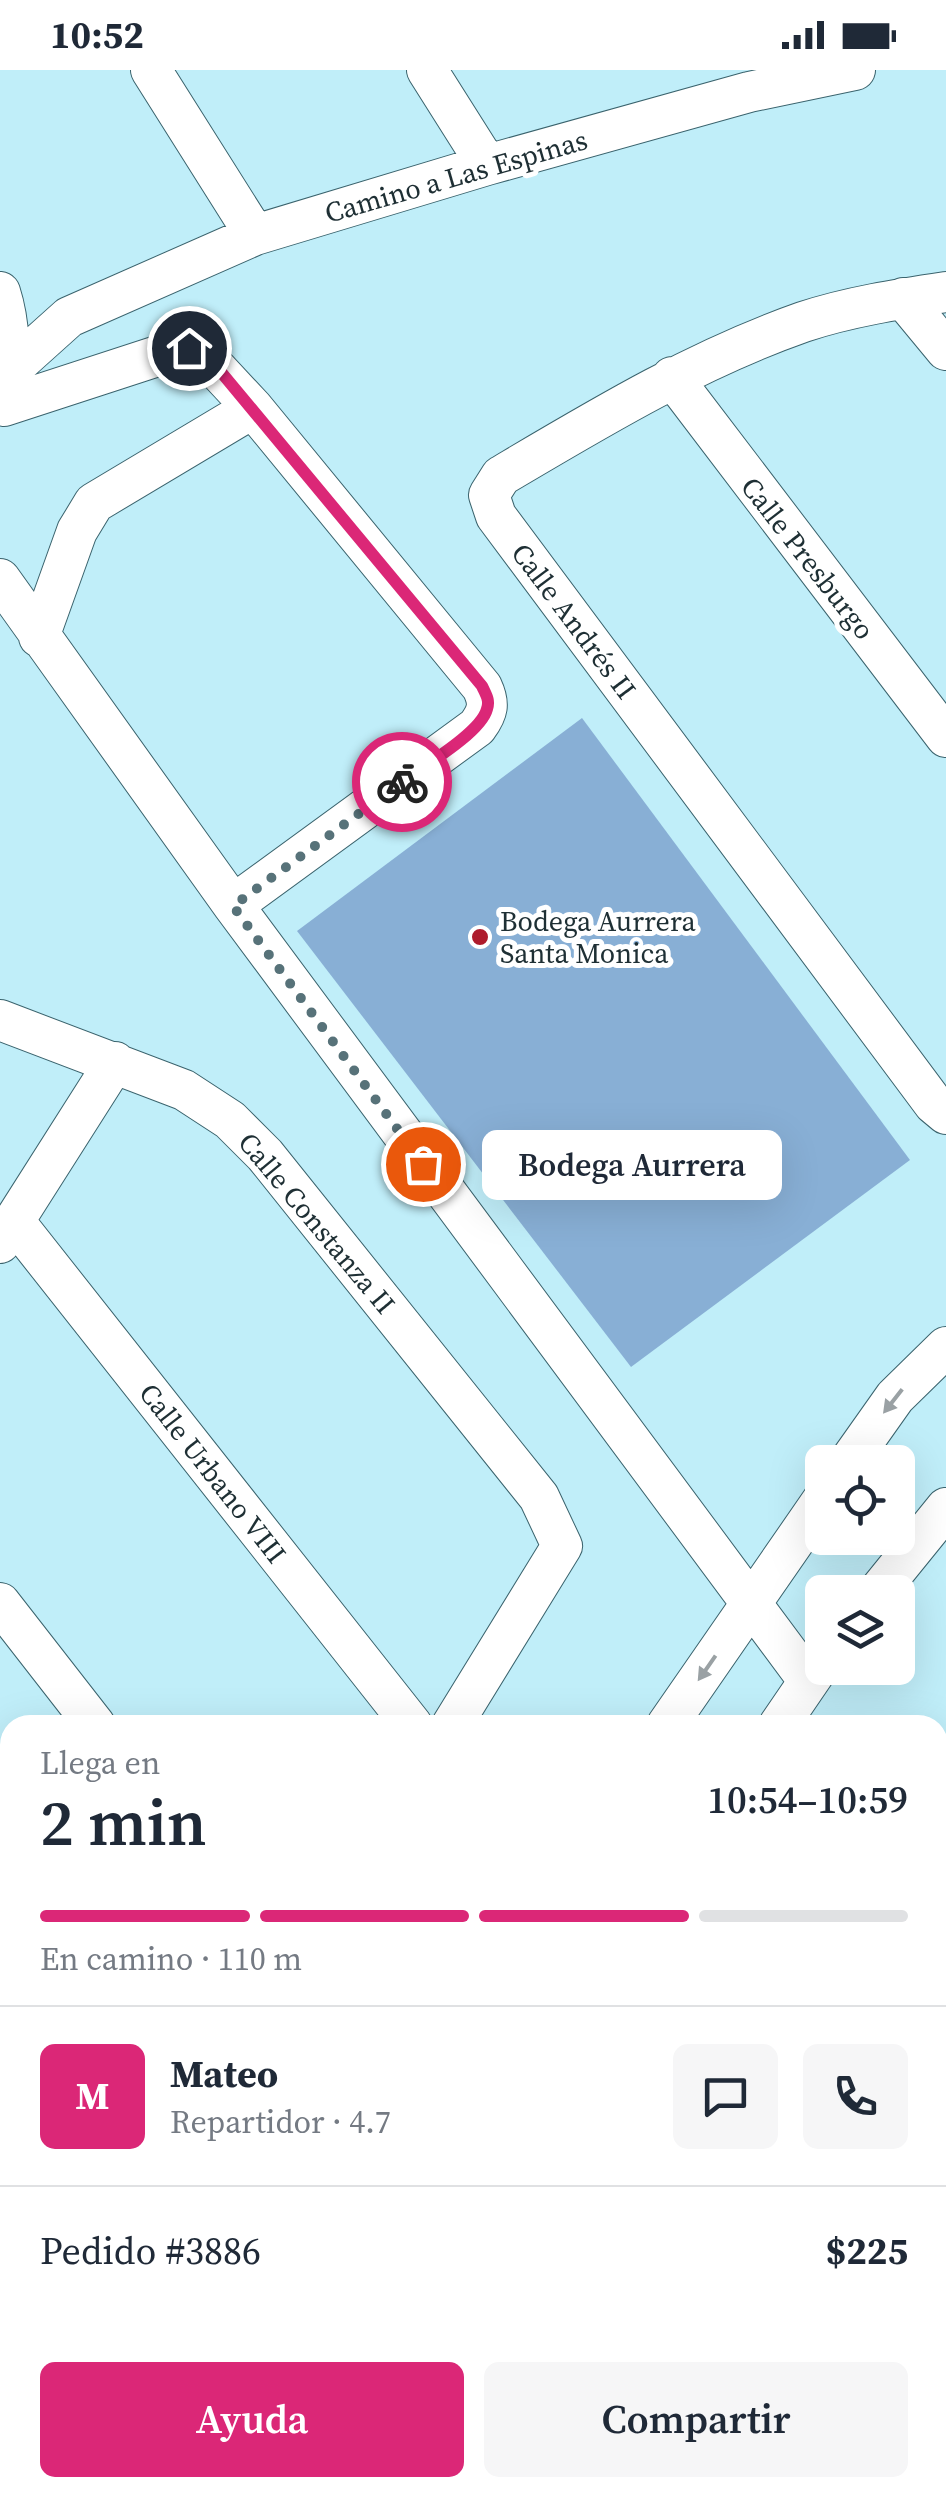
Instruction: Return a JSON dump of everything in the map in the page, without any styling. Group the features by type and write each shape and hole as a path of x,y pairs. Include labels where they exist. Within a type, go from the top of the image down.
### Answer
{"street":[{"path":"151,70 255,236"},
{"path":"427,70 487,165"},
{"name":"Camino a Las Espinas","path":"3,397 70,318 255,236 742,81 856,70"},
{"name":"Calle Andrés II","path":"946,292 806,321 672,377 500,476 489,495 496,516 934,1104 946,1114"},
{"path":"903,298 946,350"},
{"path":"2,306 3,397 189,348 206,354 482,686 488,700 487,714 477,727 233,906"},
{"name":"Camino a Las Espinas","path":"2,306 70,318"},
{"name":"Calle Presburgo","path":"672,377 946,737"},
{"path":"39,637 76,532 94,503 253,408"},
{"path":"0,579 233,906 752,1604 805,1659"},
{"name":"Calle Constanza II","path":"10,1030 115,1062 184,1090 230,1120 264,1155 539,1496 562,1546 458,1715"},
{"path":"7,1232 115,1062"},
{"name":"Calle Urbano VIII","path":"7,1232 404,1715"},
{"path":"861,1445 894,1397 946,1347"},
{"path":"892,1575 946,1508"},
{"path":"675,1715 805,1526"},
{"path":"0,1603 88,1715"},
{"path":"786,1715 806,1685"}],"building":[{"path":"582,718 910,1160 631,1367 297,931"}],"way so far":[{"path":"402,782 233,906 423,1164"}],"place":[{"name":"Bodega Aurrera Santa Monica","path":"480,937"},
{"name":"Bodega Aurrera","path":"423,1164"}],"route":[{"path":"189,348 206,354 253,408 482,686 488,700 487,714 477,727 402,782"}]}
